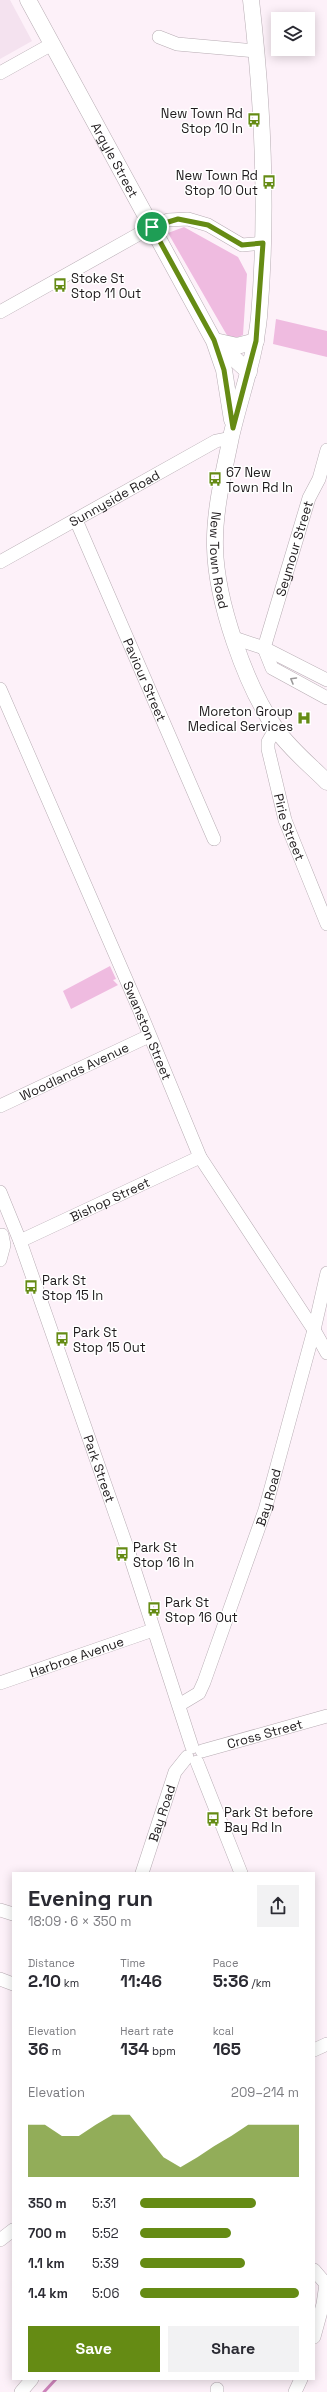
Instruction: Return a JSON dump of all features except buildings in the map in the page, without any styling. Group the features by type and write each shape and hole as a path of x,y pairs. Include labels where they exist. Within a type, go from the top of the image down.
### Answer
{"main road":[{"name":"Argyle Street","path":"28,0 156,225 214,340 224,370 232,433"},
{"name":"New Town Road","path":"251,0 256,51 263,190 263,243 256,341 232,433 216,522 215,546 217,573 234,638 254,690 276,728 327,782"},
{"name":"Argyle Street","path":"214,340 248,372"},
{"path":"214,340 237,346 256,341"}],"street":[{"path":"159,37 177,44 256,51"},
{"path":"0,73 52,44"},
{"path":"0,312 156,225 178,219 188,219 208,225 242,245 263,243"},
{"name":"Sunnyside Road","path":"0,562 232,433"},
{"name":"Seymour Street","path":"264,648 309,498 319,479 327,450"},
{"name":"Paviour Street","path":"76,520 214,839"},
{"path":"234,638 264,648 327,680"},
{"path":"264,648 272,668 327,698"},
{"name":"Swanston Street","path":"0,690 200,1157 314,1330 327,1353"},
{"name":"Pirie Street","path":"276,728 268,742 268,750 285,820 327,924"},
{"name":"Woodlands Avenue","path":"0,1106 149,1036"},
{"name":"Bishop Street","path":"1,1235 18,1237 200,1157"},
{"name":"Park Street","path":"0,1192 18,1237 129,1553 153,1630 195,1754 241,1872"},
{"path":"0,1260 4,1245 1,1235"},
{"name":"Bay Road","path":"179,1705 199,1693 204,1682 265,1510 314,1330 327,1273"},
{"name":"Harbroe Avenue","path":"0,1683 153,1630"},
{"name":"Cross Street","path":"195,1754 327,1716"},
{"name":"Bay Road","path":"142,1872 175,1772 195,1754"},
{"path":"0,1910 12,1914"},
{"path":"0,1979 12,1984"},
{"path":"315,2050 327,2044"},
{"path":"0,2240 12,2231"},
{"path":"315,2271 326,2284 323,2304 315,2333"},
{"path":"21,2392 31,2380"},
{"path":"295,2392 301,2380"}],"shaded area":[{"path":"0,0 10,0 32,41 0,59"},
{"path":"184,227 238,257 247,274 243,335 236,338 228,337 168,233"},
{"path":"276,319 327,331 327,357 273,344"},
{"path":"110,966 116,979 113,980 118,985 71,1009 63,991"}],"waterway":[{"path":"44,2392 55,2380"}],"place":[{"name":"New Town Rd Stop 10 In","path":"254,120"},
{"name":"New Town Rd Stop 10 Out","path":"269,182"},
{"name":"Stoke St Stop 11 Out","path":"60,285"},
{"name":"67 New Town Rd In","path":"215,479"},
{"name":"Moreton Group Medical Services","path":"304,718"},
{"name":"Park St Stop 15 In","path":"31,1287"},
{"name":"Park St Stop 15 Out","path":"62,1339"},
{"name":"Park St Stop 16 In","path":"122,1554"},
{"name":"Park St Stop 16 Out","path":"154,1609"},
{"name":"Park St before Bay Rd In","path":"213,1819"}],"route":[{"path":"188,219 208,225 242,245 263,243 259,317 256,341 233,428 224,370 214,340 152,227 168,220 188,219"}]}
